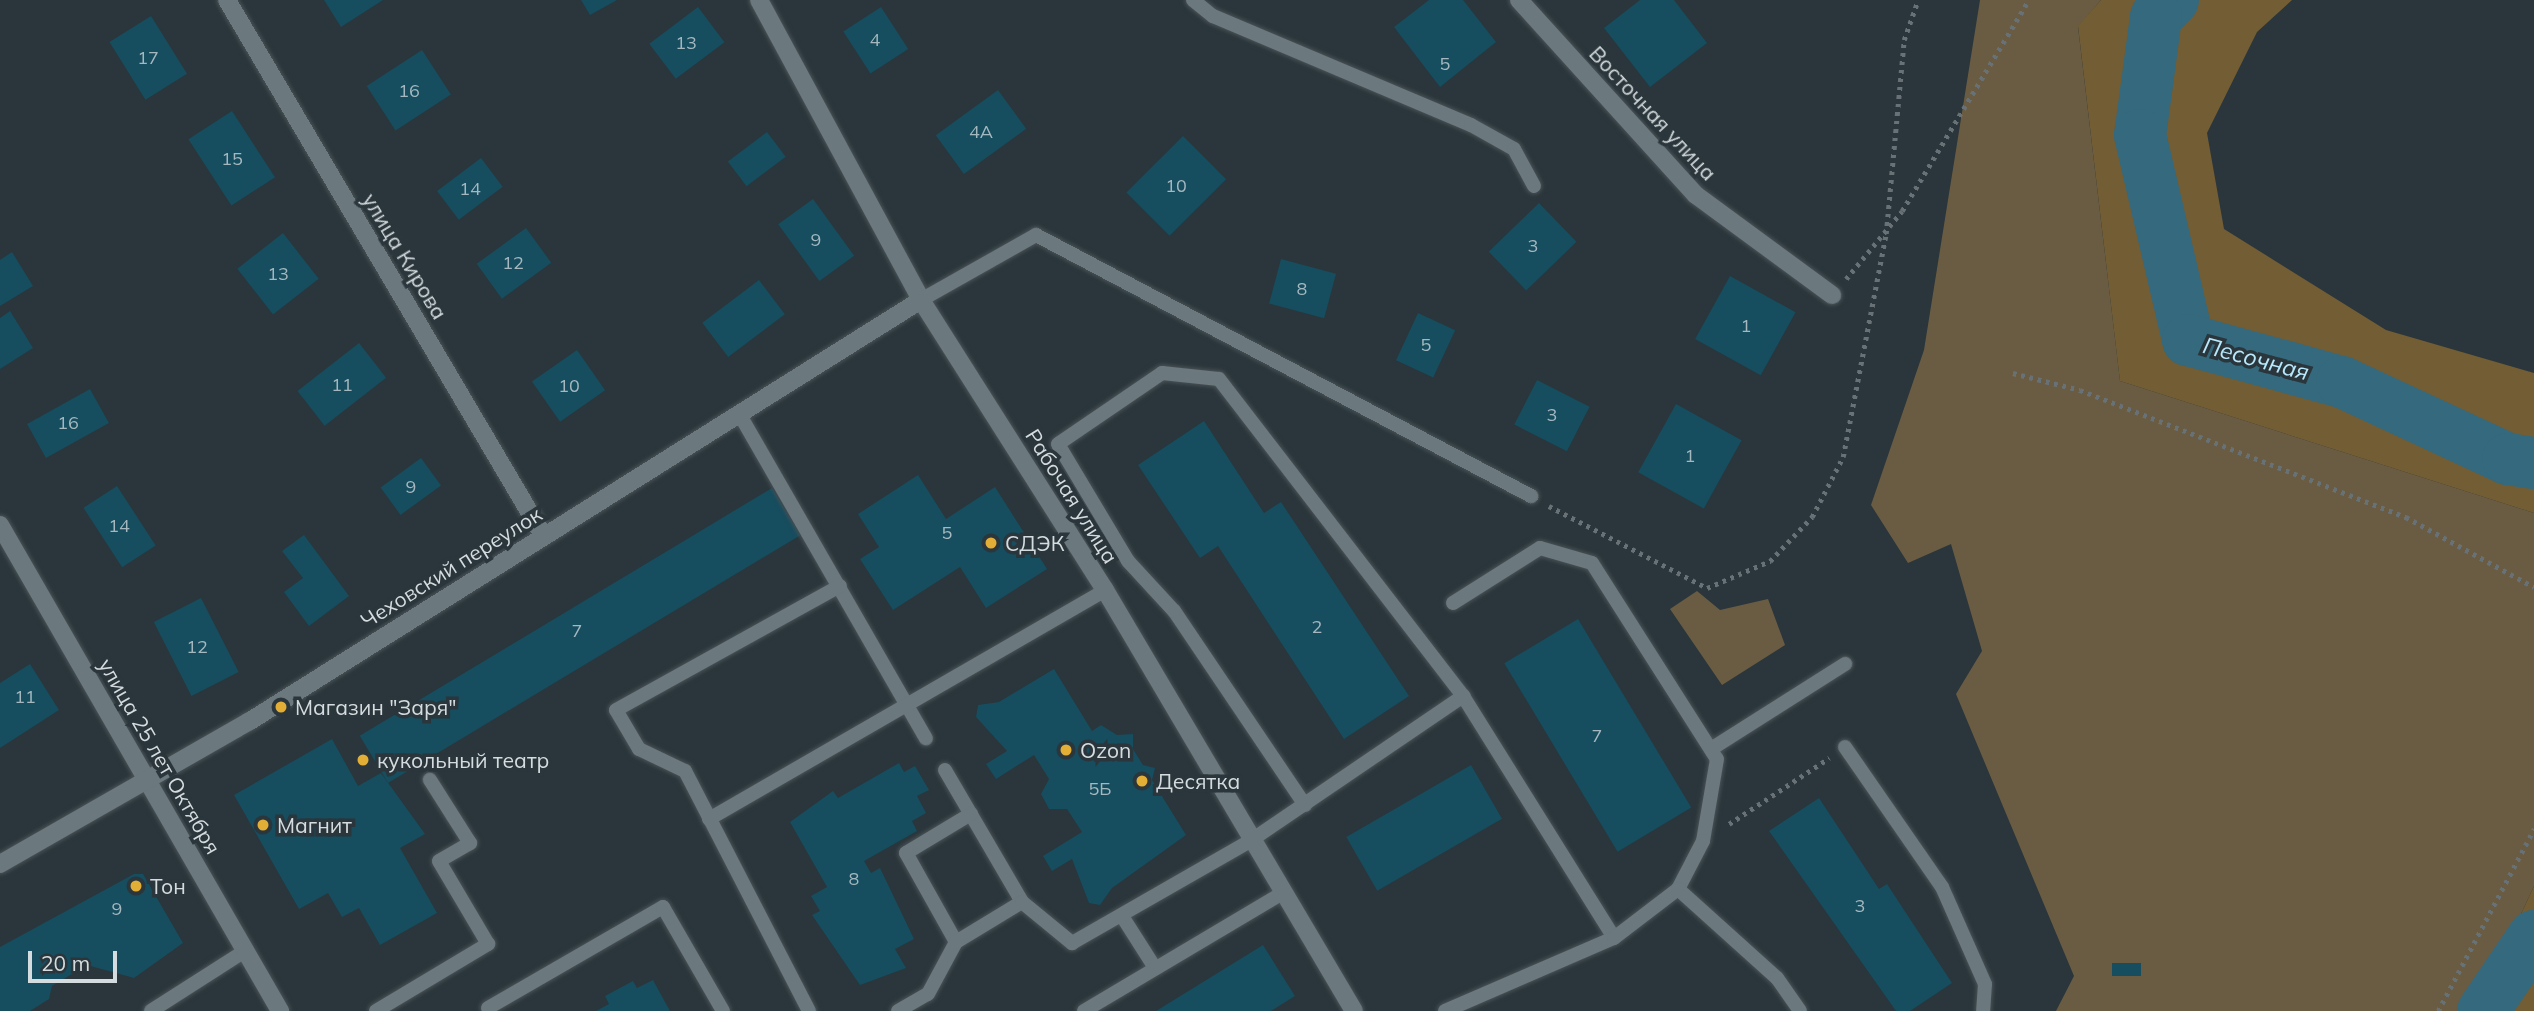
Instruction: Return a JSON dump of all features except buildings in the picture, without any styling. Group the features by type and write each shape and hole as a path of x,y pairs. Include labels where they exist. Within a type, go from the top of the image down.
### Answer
{"street":[{"name":"улица Кирова","path":"227,0 543,535"},
{"name":"Рабочая улица","path":"759,0 921,300 1105,590 1250,841 1354,1011"},
{"name":"Восточная улица","path":"1519,0 1696,195 1832,295"},
{"name":"Чеховский переулок","path":"0,864 148,779 740,415 921,300"},
{"name":"улица 25 лет Октября","path":"0,525 279,1011"}],"lane":[{"path":"1193,0 1213,16 1471,125 1514,149 1534,186"},
{"path":"921,300 1036,234 1531,496"},
{"path":"1305,805 1174,611 1128,561 1058,444 1162,373 1219,379 1463,696 1614,938"},
{"path":"740,415 926,738"},
{"path":"1445,1011 1614,938 1678,889 1703,841 1717,759 1592,563 1540,548 1453,603"},
{"path":"809,1011 685,771 639,749 616,710 840,586"},
{"path":"709,819 1105,590"},
{"path":"1711,749 1844,664"},
{"path":"945,770 1022,902 1072,943 1250,841 1463,696"},
{"path":"1845,747 1942,887 1985,984 1983,1011"},
{"path":"376,1011 488,944 439,861 470,843 429,780"},
{"path":"956,942 906,853 971,814"},
{"path":"1678,889 1777,978 1800,1011"},
{"path":"1084,1011 1283,893"},
{"path":"898,1011 928,994 956,942 1022,902"},
{"path":"487,1010 663,907 723,1011"},
{"path":"1122,916 1155,968"},
{"path":"151,1011 245,951"}],"path":[{"path":"1531,496 1707,588 1770,561 1812,517 1843,457 1886,234 1904,40 1917,0"},
{"path":"1832,295 1886,234 2029,0"},
{"path":"2013,373 2080,390 2406,517 2534,587"},
{"path":"1703,841 1845,747"},
{"path":"2438,1011 2534,829"}],"shaded area":[{"path":"1980,0 2101,0 2078,27 2120,381 2534,513 2534,886 2476,1011 2056,1011 2074,976 1956,694 1982,651 1951,544 1908,563 1871,505 1924,350"},
{"path":"2101,0 2292,0 2257,32 2207,133 2224,229 2386,330 2534,373 2534,513 2120,381 2078,26"},
{"path":"1697,591 1720,610 1768,599 1785,645 1722,685 1670,609"},
{"path":"2534,886 2534,1011 2476,1011"}],"waterway":[{"name":"Песочная","path":"2173,0 2156,17 2140,135 2188,340 2342,382 2508,459 2534,463"},
{"name":"Песочная","path":"2483,1011 2534,936"}],"place":[{"name":"СДЭК","path":"991,543"},
{"name":"Магазин \"Заря\"","path":"281,707"},
{"name":"Ozon","path":"1066,750"},
{"name":"кукольный театр","path":"363,760"},
{"name":"Десятка","path":"1142,781"},
{"name":"Магнит","path":"263,825"},
{"name":"Тон","path":"136,886"}]}
